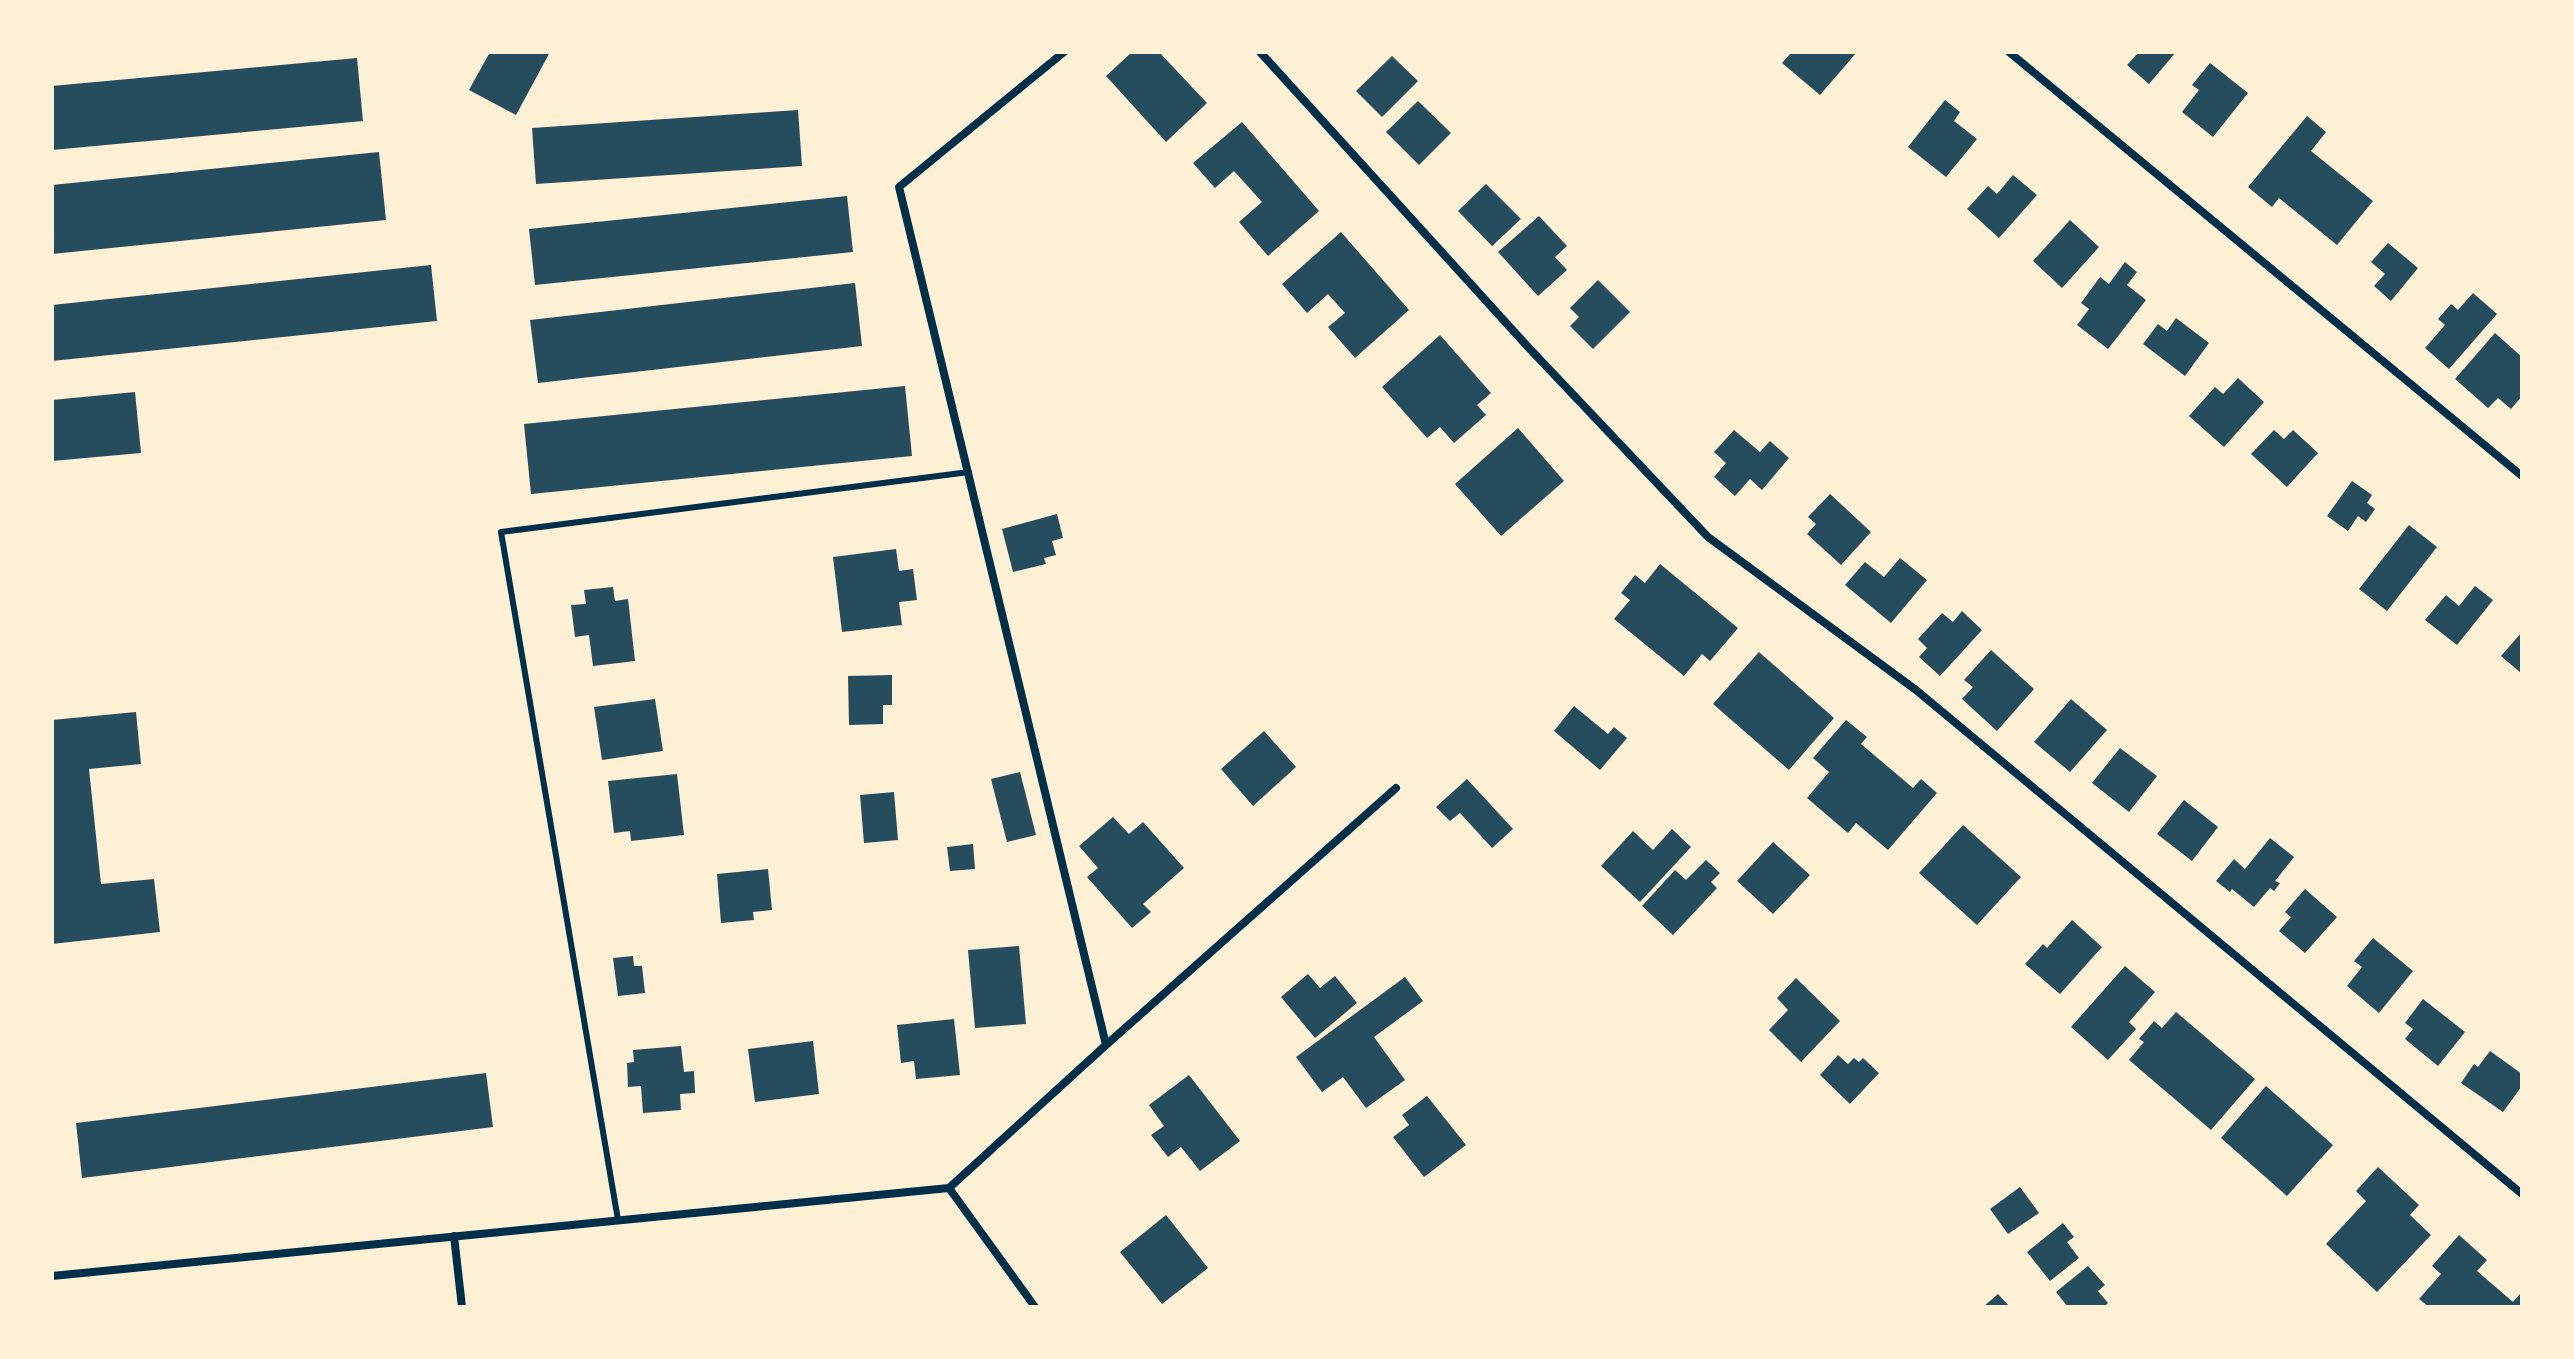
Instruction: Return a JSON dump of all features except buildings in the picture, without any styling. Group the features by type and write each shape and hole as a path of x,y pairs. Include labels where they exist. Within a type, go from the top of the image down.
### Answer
{"street":[{"path":"1064,52 899,187 1106,1045"},
{"path":"1260,52 1528,347 1708,537 1916,690 2522,1194"},
{"path":"2009,52 2522,476"},
{"path":"52,1276 949,1188 1396,788"},
{"path":"949,1188 1035,1307"},
{"path":"454,1236 462,1307"}],"lane":[{"path":"618,1220 501,532 969,472"}]}
